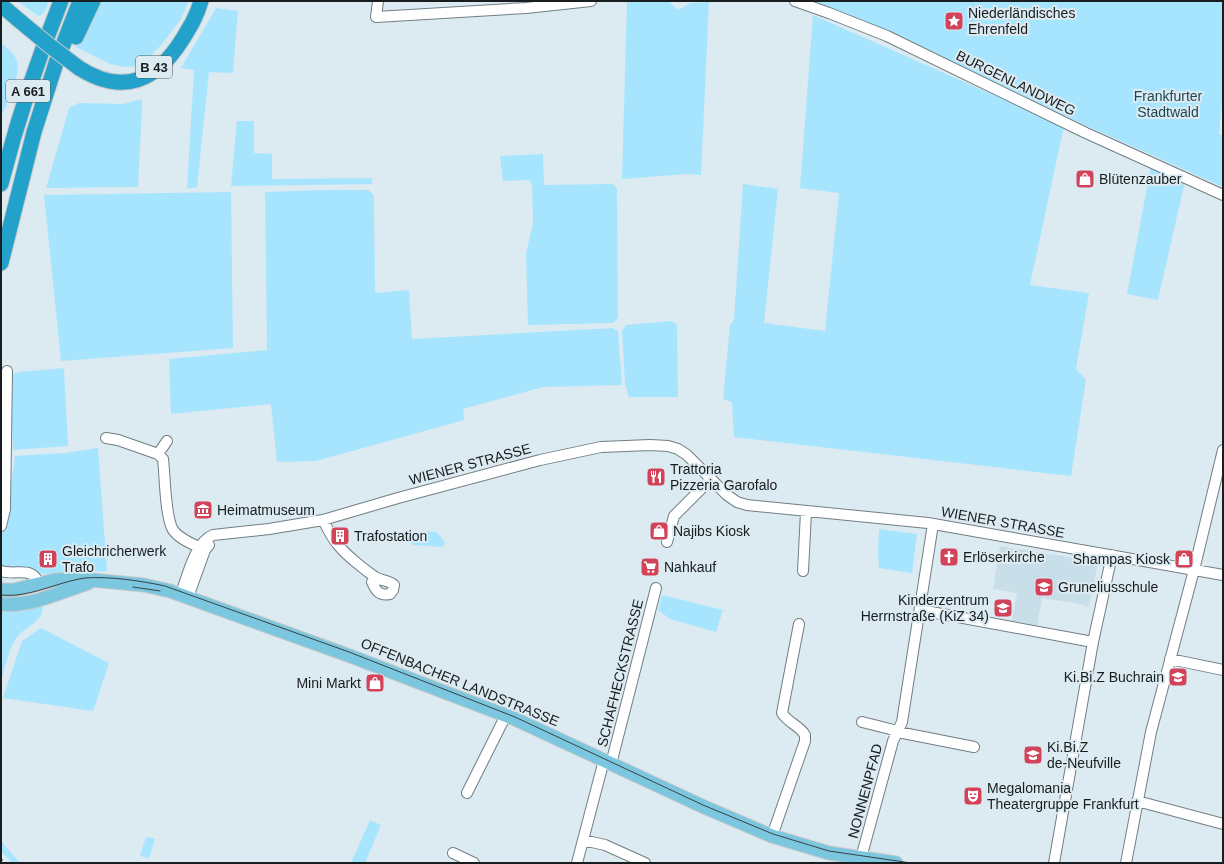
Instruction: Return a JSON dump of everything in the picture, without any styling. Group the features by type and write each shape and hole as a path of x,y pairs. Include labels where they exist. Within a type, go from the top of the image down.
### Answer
{"highway":[{"path":"7,1 50,46 94,77 112,82 128,82 148,76 163,65 180,44 195,19 201,1"},
{"name":"A 661","path":"1,184 15,130 27,93 61,1"},
{"name":"A 661","path":"1,263 32,140 56,63 80,1"},
{"path":"47,92 65,66 77,35 93,1"},
{"name":"B 43","path":"80,66 101,74 118,78 130,78 148,72 159,62 175,42 193,12 196,1"},
{"path":"1,5 23,19"}],"main road":[{"name":"OFFENBACHER LANDSTRASSE","path":"1,590 14,590 55,580 81,579 144,585 184,595 506,715 702,806 772,836 854,860 896,863"},
{"name":"OFFENBACHER LANDSTRASSE","path":"1,604 21,604 35,601 96,581"}],"street":[{"path":"378,1 376,17 526,8 591,1"},
{"name":"BURGENLANDWEG","path":"795,1 887,36 1086,133 1223,195"},
{"path":"1,526 5,509 7,371"},
{"path":"106,438 118,440 158,454 163,459 170,524 179,536 202,549"},
{"path":"158,454 167,441"},
{"name":"WIENER STRASSE","path":"184,595 202,549 227,533 269,529 323,520 398,498 540,460 601,447 650,445 668,446 678,449 687,455 710,480 727,495 737,502 747,505 933,524 1223,576"},
{"path":"1126,863 1151,732 1194,570 1223,450"},
{"path":"667,542 674,516 710,480"},
{"path":"803,571 806,512"},
{"path":"323,520 339,546 375,576"},
{"name":"NONNENPFAD","path":"854,860 893,741 902,722 933,524"},
{"path":"1054,863 1093,642 1112,555"},
{"path":"1,571 31,573 36,577 39,584"},
{"name":"SCHAFHECKSTRASSE","path":"577,863 608,762 656,588"},
{"path":"920,610 1093,642"},
{"path":"772,836 806,735 800,728 784,718 782,713 799,624"},
{"path":"1170,659 1223,670"},
{"path":"467,793 506,715"},
{"name":"NONNENPFAD","path":"862,722 890,728 898,732"},
{"path":"898,732 974,747"},
{"path":"1137,801 1223,824"},
{"path":"583,840 604,846 645,863"},
{"path":"453,853 474,863"}],"shaded area":[{"name":"Gruneliusschule","path":"1000,546 1098,562 1089,607 1076,603 1042,598 1037,626 1012,621 1017,593 993,589"}],"green space":[{"path":"17,1 49,1 45,11 40,16"},
{"path":"97,1 189,1 181,19 162,44 146,61 135,66 125,67 110,64 76,47"},
{"path":"627,1 669,1 677,10 691,3 709,2 701,175 687,174 622,179"},
{"name":"Frankfurter Stadtwald","path":"807,1 1223,1 1223,90 1219,135 1223,135 1223,187 880,30"},
{"path":"216,8 238,11 233,73 209,72 197,187 187,189 194,70 181,68"},
{"path":"813,15 1064,126 1030,285 1089,293 1076,369 1086,380 1071,476 734,437 732,402 723,399 730,325 734,320 743,184 778,189 764,323 825,331 839,193 800,188"},
{"path":"1,43 14,54 17,72 14,87 8,103 1,115"},
{"path":"142,99 138,187 46,188 69,108 79,103 123,104"},
{"path":"237,121 254,121 254,153 272,154 272,179 372,178 372,184 231,186"},
{"path":"543,154 544,185 613,184 617,189 618,318 613,323 528,325 526,253 533,223 532,186 529,180 503,181 500,156"},
{"path":"1151,166 1185,181 1158,300 1127,294"},
{"path":"368,190 374,195 375,293 409,290 412,339 613,328 618,331 622,385 543,387 463,409 464,420 316,461 277,462 271,404 171,414 169,359 267,350 265,192"},
{"path":"231,192 233,348 61,361 44,195"},
{"path":"672,321 677,325 678,397 629,397 625,384 622,331 626,325"},
{"path":"64,368 68,446 13,450 10,378 12,374"},
{"path":"98,448 107,571 43,574 1,578 1,511 8,512 15,456 64,453"},
{"path":"879,529 917,534 912,573 879,568"},
{"path":"423,531 436,532 445,542 443,547 413,545 405,534"},
{"path":"662,595 723,610 716,632 670,619 658,610"},
{"path":"43,604 43,610 38,619 14,641 9,652 1,681 1,609"},
{"path":"41,628 109,663 93,711 3,698 22,641"},
{"path":"370,820 381,825 365,863 351,863"},
{"path":"146,837 155,839 149,858 140,856"},
{"path":"1,841 20,863 12,863 1,851"}],"tram line":[{"path":"1,595 33,592 85,578 125,579 165,586 349,652 515,717 703,805 773,834 829,851 911,863"},
{"path":"133,587 160,591"}],"railway":[{"path":"1,859 4,863"}],"place":[{"name":"Niederländisches Ehrenfeld","path":"954,21"},
{"name":"Blütenzauber","path":"1085,179"},
{"name":"Trattoria Pizzeria Garofalo","path":"656,477"},
{"name":"Heimatmuseum","path":"203,510"},
{"name":"Najibs Kiosk","path":"659,531"},
{"name":"Trafostation","path":"340,536"},
{"name":"Erlöserkirche","path":"949,557"},
{"name":"Gleichricherwerk Trafo","path":"48,559"},
{"name":"Shampas Kiosk","path":"1184,559"},
{"name":"Nahkauf","path":"650,567"},
{"name":"Gruneliusschule","path":"1044,587"},
{"name":"Kinderzentrum Herrnstraße (KiZ 34)","path":"1003,608"},
{"name":"Ki.Bi.Z Buchrain","path":"1178,677"},
{"name":"Mini Markt","path":"375,683"},
{"name":"Ki.Bi.Z de-Neufville","path":"1033,755"},
{"name":"Megalomania Theatergruppe Frankfurt","path":"973,796"}]}
